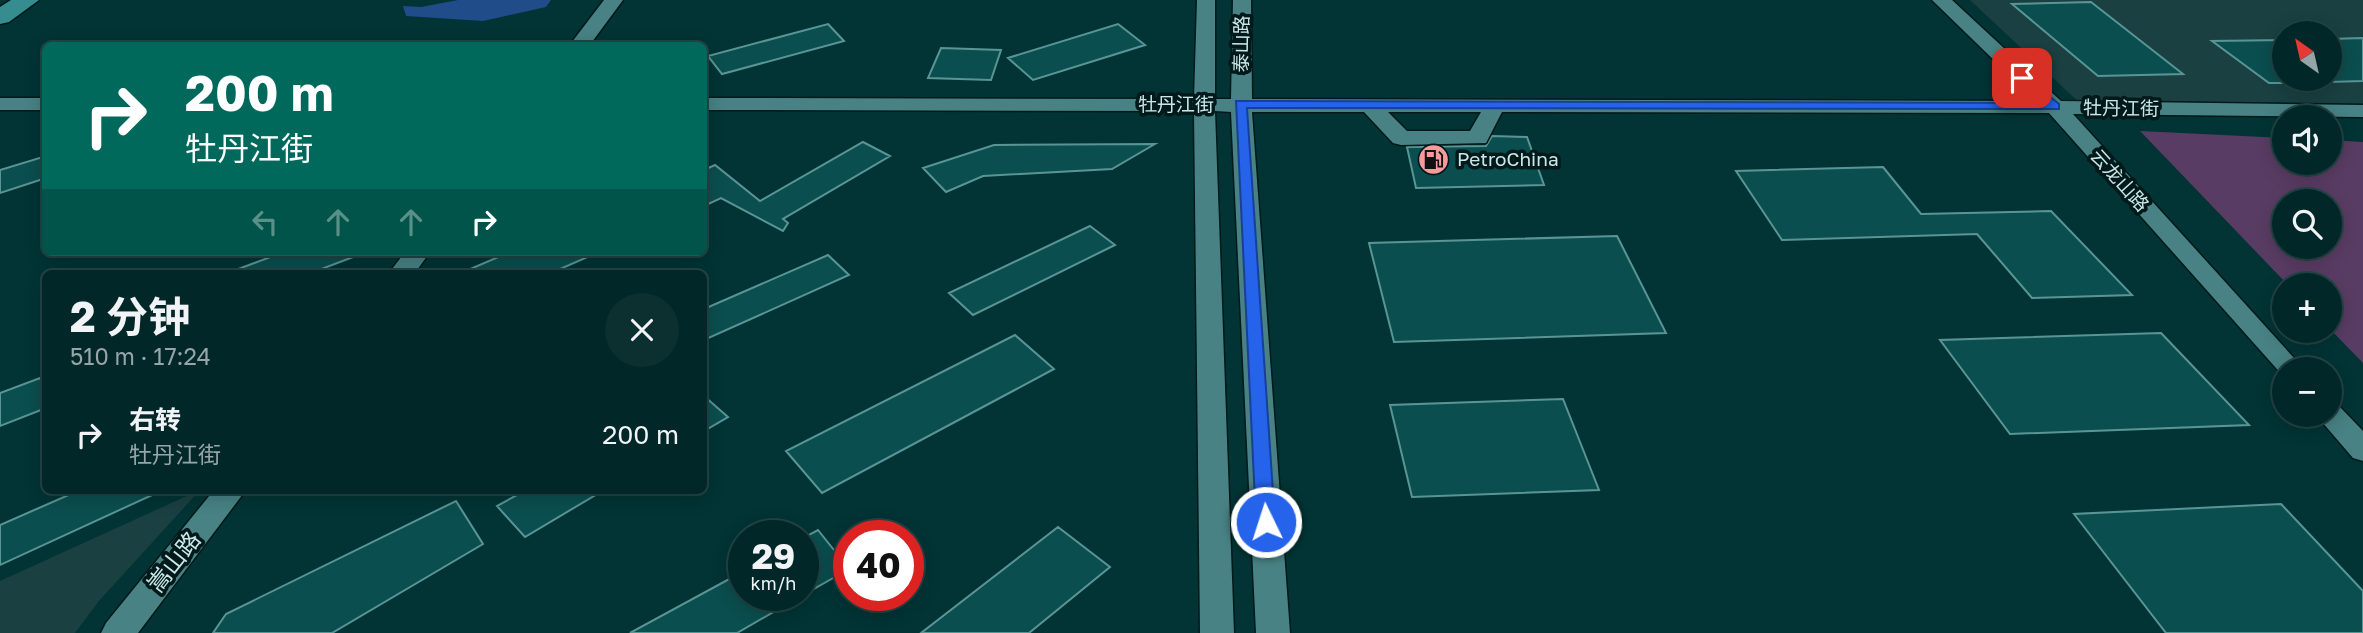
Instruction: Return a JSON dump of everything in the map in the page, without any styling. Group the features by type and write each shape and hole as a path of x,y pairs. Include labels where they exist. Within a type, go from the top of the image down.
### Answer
{"main road":[{"path":"0,17 27,0"}],"street":[{"path":"582,42 614,0"},
{"name":"泰山路","path":"1206,0 1204,104 1217,633"},
{"name":"泰山路","path":"1242,0 1241,104 1273,633"},
{"name":"云龙山路","path":"1941,0 2054,107 2279,357"},
{"path":"0,104 42,104"},
{"name":"牡丹江街","path":"707,104 1368,104 2363,111"},
{"path":"1368,104 1401,138 1478,138 1495,105"},
{"path":"404,270 415,256"},
{"path":"2342,427 2363,450"},
{"name":"嵩山路","path":"118,633 228,494"}],"shaded area":[{"path":"1970,0 2363,0 2363,111 2342,111 2342,105 2272,105 2272,110 2084,107"},
{"path":"2140,131 2272,137 2272,175 2342,175 2342,141 2363,142 2363,363 2342,341 2342,273 2276,273"},
{"path":"196,494 98,602 75,633 0,633 0,581"}],"water":[{"path":"458,0 551,0 546,7 483,21 406,16 403,6 421,7"}],"building":[{"path":"2091,2 2183,74 2098,76 2012,4"},
{"path":"828,24 844,41 722,74 708,56"},
{"path":"1118,24 1145,45 1033,80 1008,58"},
{"path":"2363,38 2363,81 2342,82 2342,39"},
{"path":"2272,40 2272,83 2269,83 2212,41"},
{"path":"941,48 1001,50 991,80 928,78"},
{"path":"1492,136 1527,137 1544,185 1416,188 1407,147 1486,146"},
{"path":"863,142 890,156 783,219 788,223 783,231 721,198 707,205 707,169 715,165 760,201"},
{"path":"1155,144 1112,169 983,176 946,192 923,168 994,145"},
{"path":"42,157 42,179 0,193 0,170"},
{"path":"1883,167 1921,214 2051,211 2132,295 2032,298 1977,234 1782,240 1736,171"},
{"path":"1090,226 1115,245 973,315 949,293"},
{"path":"1617,236 1666,333 1394,342 1369,243"},
{"path":"828,255 849,275 707,339 707,308"},
{"path":"273,256 356,256 319,270 236,270"},
{"path":"501,256 590,256 558,270 468,270"},
{"path":"2161,333 2249,425 2010,434 1940,340"},
{"path":"1015,335 1054,369 822,493 786,451"},
{"path":"40,378 42,410 0,426 0,393"},
{"path":"707,399 728,417 707,429"},
{"path":"1563,399 1599,490 1412,497 1390,405"},
{"path":"71,494 154,494 0,565 0,525"},
{"path":"519,494 597,494 525,537 497,506"},
{"path":"456,501 483,544 332,633 213,633 226,614"},
{"path":"2281,504 2363,591 2363,633 2166,633 2074,514"},
{"path":"1058,527 1110,567 1029,633 921,633"},
{"path":"819,531 833,549 833,578 819,586"},
{"path":"728,580 728,611 775,611 737,633 630,633"}],"place":[{"name":"PetroChina","path":"1434,159"}],"route":[{"path":"1266,522 1241,104 2054,107 2022,78"}]}
